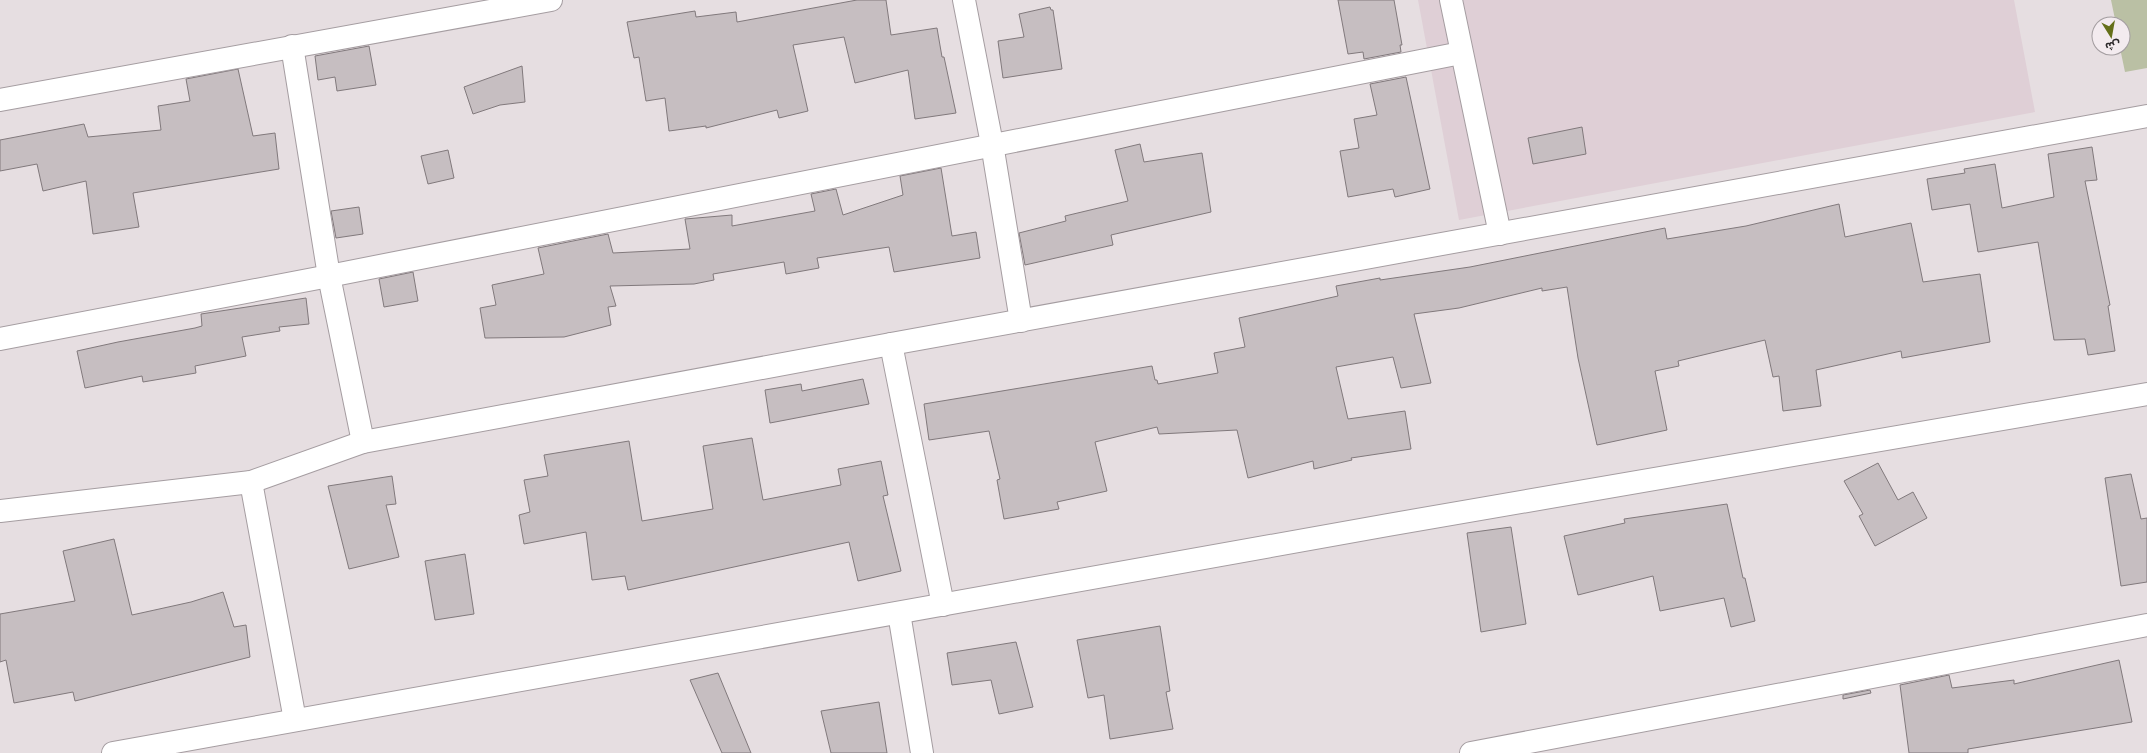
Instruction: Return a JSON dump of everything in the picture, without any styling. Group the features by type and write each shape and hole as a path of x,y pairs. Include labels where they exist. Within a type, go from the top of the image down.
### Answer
{"street":[{"path":"0,100 550,0"},
{"path":"964,0 992,144 1021,322"},
{"path":"1451,0 1500,234"},
{"path":"292,46 329,276 363,442"},
{"path":"0,339 329,276 992,144 1461,53"},
{"path":"0,511 251,482 363,442 890,344 1021,322 2147,116"},
{"path":"890,344 943,605"},
{"path":"113,753 1388,525 2147,394"},
{"path":"251,482 295,720"},
{"path":"899,613 922,753"},
{"path":"1471,753 2147,625"}],"shaded area":[{"path":"1418,0 2014,0 2035,112 1459,220"}],"green space":[{"path":"2111,0 2147,0 2147,68 2125,72 2122,56 2131,56 2131,16 2114,16"}],"building":[{"path":"857,0 886,0 891,35 937,28 942,57 944,57 956,113 915,119 908,70 855,83 844,37 793,45 808,111 779,118 777,110 706,128 706,126 669,131 665,98 646,101 639,57 634,58 627,22 695,11 696,17 736,12 737,22"},
{"path":"1338,0 1394,0 1402,45 1400,45 1401,52 1364,59 1363,52 1348,54"},
{"path":"1050,7 1051,10 1053,10 1062,69 1003,78 998,41 1024,37 1019,14"},
{"path":"369,46 376,85 337,91 335,77 318,80 315,56"},
{"path":"522,66 525,102 500,105 473,114 464,87"},
{"path":"238,69 253,136 275,133 279,169 133,193 139,227 93,234 86,181 43,191 37,164 0,171 0,140 84,124 88,137 161,130 158,106 190,101 186,79"},
{"path":"1406,77 1430,189 1395,197 1393,189 1348,197 1340,151 1359,148 1354,119 1377,115 1370,84"},
{"path":"1582,127 1586,154 1533,164 1528,138"},
{"path":"1140,144 1144,162 1202,153 1211,212 1111,235 1113,245 1025,265 1019,233 1066,221 1065,216 1128,201 1115,150"},
{"path":"2092,147 2097,180 2085,181 2110,305 2108,306 2115,351 2088,355 2085,339 2054,340 2038,242 1978,252 1970,204 1932,210 1927,179 1965,173 1964,169 1995,164 2002,208 2054,197 2048,154"},
{"path":"448,150 454,178 428,184 421,156"},
{"path":"941,168 952,236 976,232 980,258 894,272 889,247 817,258 819,268 786,274 784,262 713,274 714,280 694,284 610,286 616,306 608,307 611,325 564,337 485,338 480,308 496,305 492,285 544,274 538,248 608,234 613,253 690,249 685,219 732,215 732,226 815,211 811,194 836,189 843,215 903,195 900,176"},
{"path":"1839,204 1845,237 1911,223 1923,282 1980,274 1990,342 1902,358 1901,351 1816,370 1821,406 1783,411 1779,376 1773,377 1765,340 1678,361 1679,366 1655,371 1667,430 1597,445 1578,358 1567,287 1542,291 1542,288 1459,308 1414,314 1431,383 1401,388 1393,357 1336,367 1348,419 1405,411 1411,449 1351,458 1352,460 1314,469 1313,461 1248,478 1237,430 1159,434 1157,427 1095,442 1107,491 1057,502 1059,509 1004,519 997,480 1000,479 989,431 929,440 924,404 1152,366 1155,380 1157,380 1158,384 1218,373 1214,353 1245,347 1239,318 1338,296 1336,286 1380,278 1380,280 1470,267 1665,228 1667,239 1746,226"},
{"path":"359,207 363,234 336,238 331,211"},
{"path":"413,272 418,301 384,307 379,279"},
{"path":"306,298 309,324 279,327 280,331 242,337 246,356 195,366 196,373 143,382 142,376 85,388 77,351 202,326 201,314"},
{"path":"863,379 869,404 770,423 765,390 801,384 802,391"},
{"path":"752,438 763,500 841,485 838,469 881,461 888,495 883,496 901,571 858,581 849,542 628,590 625,576 592,580 586,532 524,544 519,515 530,512 524,480 548,476 544,455 629,441 642,521 713,509 703,446"},
{"path":"1878,463 1898,500 1913,492 1927,518 1875,546 1859,516 1863,514 1844,481"},
{"path":"2131,474 2141,519 2147,518 2147,582 2121,586 2105,478"},
{"path":"392,476 396,504 386,505 399,557 349,569 328,486"},
{"path":"1727,504 1743,578 1745,578 1755,621 1731,627 1724,598 1660,611 1653,576 1578,595 1564,536 1625,523 1624,519"},
{"path":"1511,527 1526,624 1481,632 1467,533"},
{"path":"114,539 132,615 191,602 223,592 234,627 246,625 250,657 75,701 73,692 14,703 6,660 0,662 0,614 75,601 63,551"},
{"path":"465,554 474,614 435,620 425,561"},
{"path":"1160,626 1170,691 1166,692 1173,729 1110,739 1104,695 1088,698 1077,640"},
{"path":"1016,642 1033,707 999,714 991,680 952,685 947,653"},
{"path":"2119,660 2132,722 1968,749 1968,753 1909,753 1900,685 1949,675 1952,688 2014,680 2014,684"},
{"path":"718,673 751,753 722,753 690,680"},
{"path":"1870,690 1871,693 1843,699 1843,695"},
{"path":"879,702 887,753 831,753 821,711"}]}
